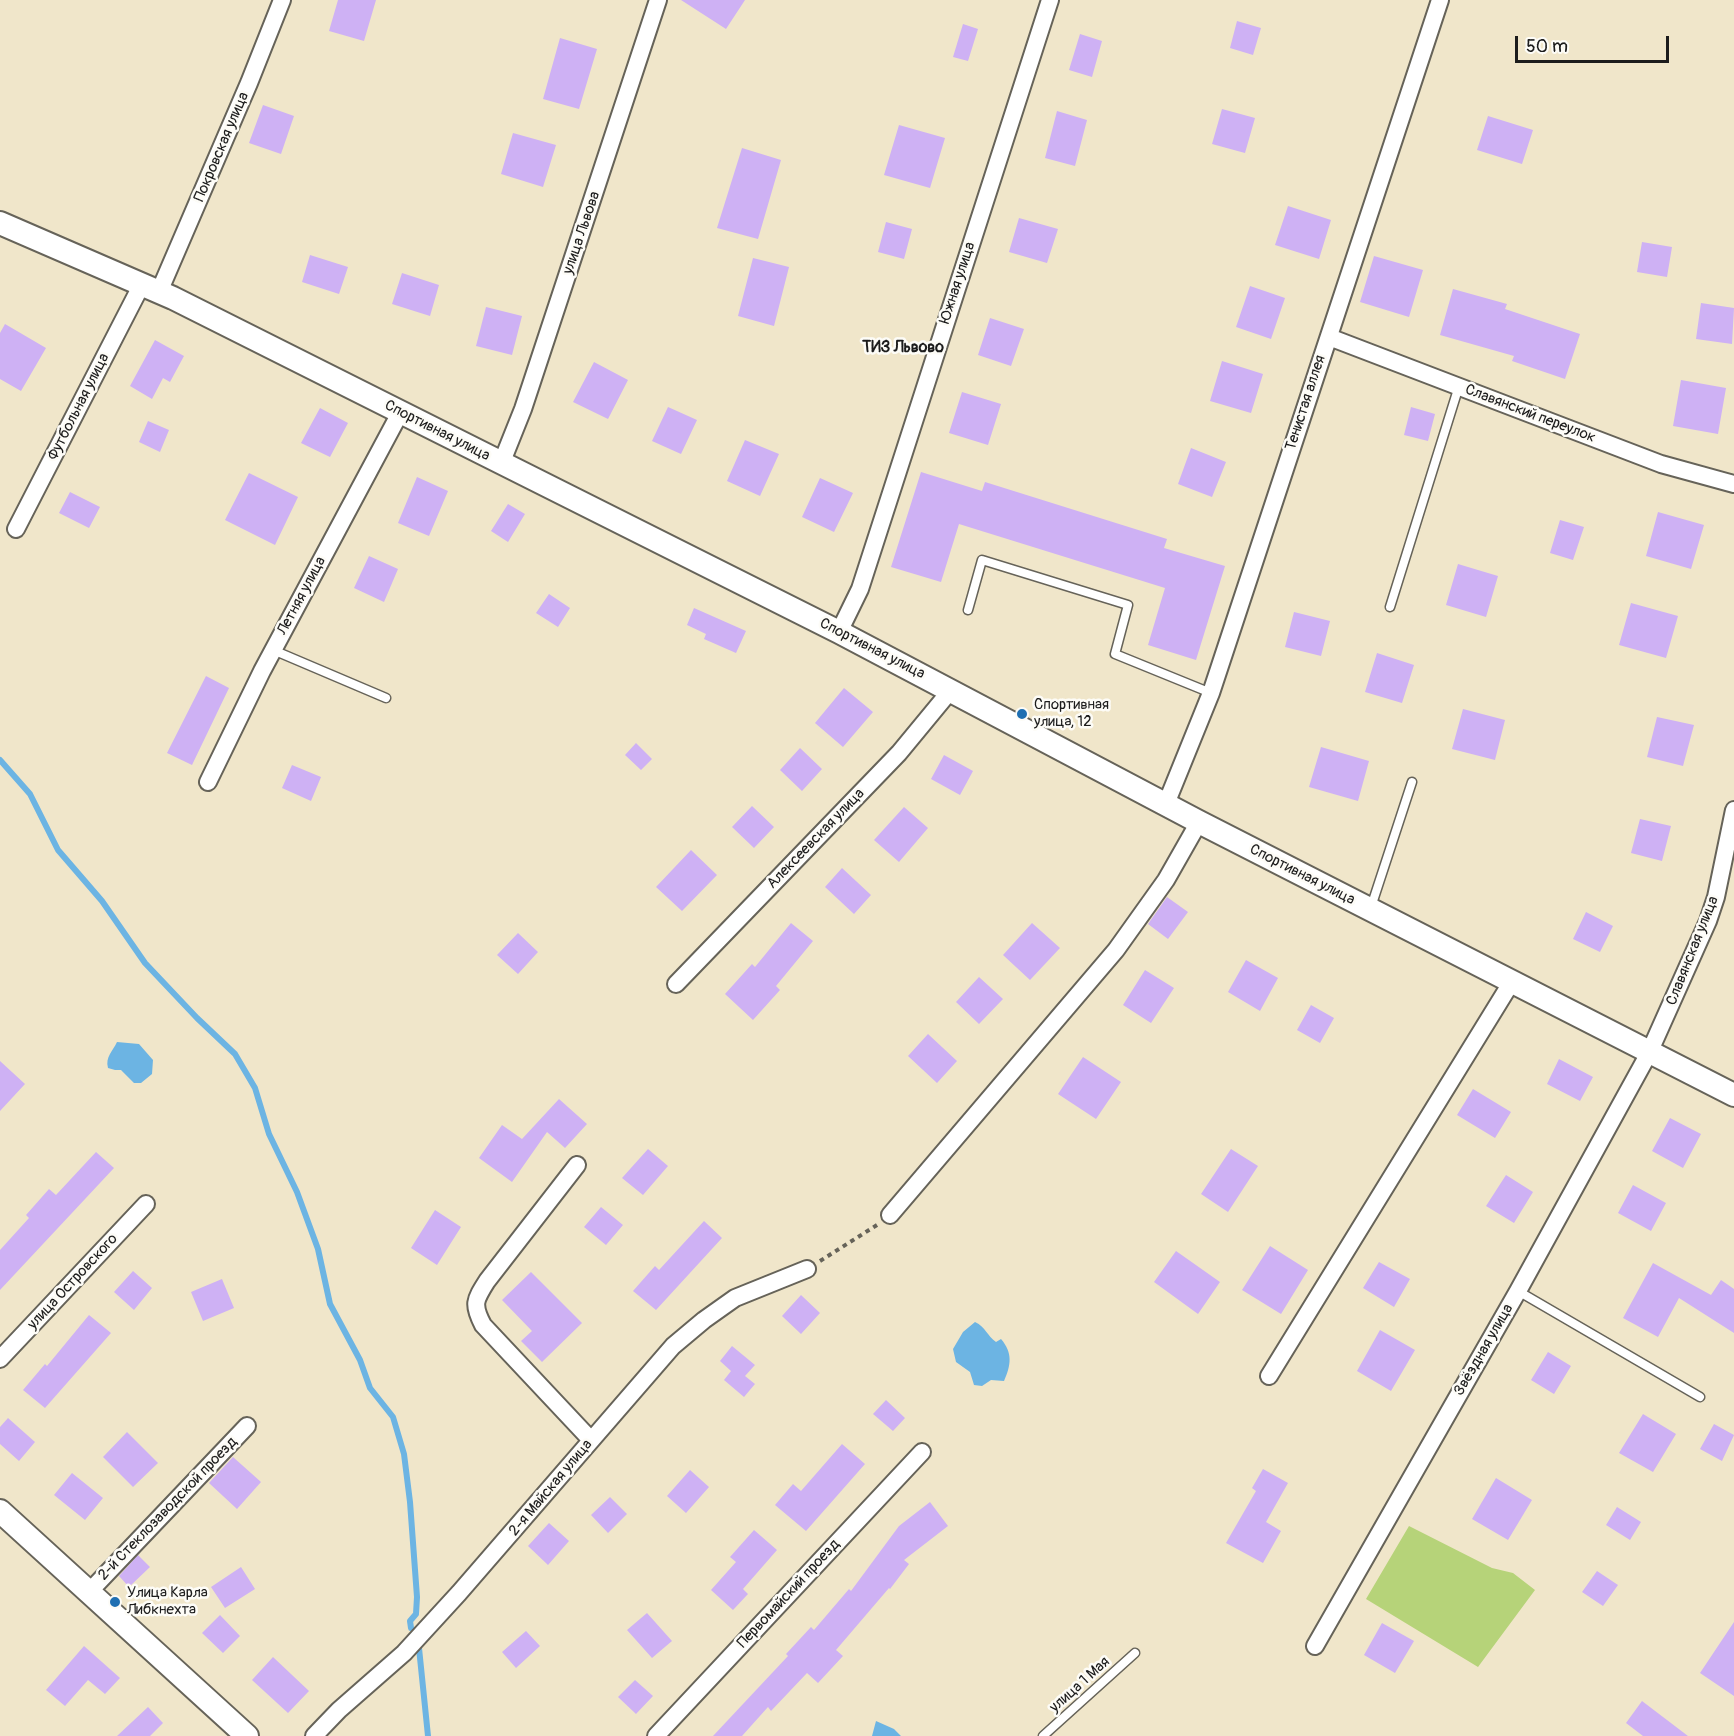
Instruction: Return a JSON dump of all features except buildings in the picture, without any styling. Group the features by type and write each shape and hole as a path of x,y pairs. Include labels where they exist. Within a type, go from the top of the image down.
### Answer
{"street":[{"name":"улица Львова","path":"501,464 523,409 658,0"},
{"name":"Южная улица","path":"839,632 860,589 1050,0"},
{"name":"Тенистая аллея","path":"1166,804 1210,693 1440,0"},
{"name":"Покровская улица","path":"151,288 249,83 278,2"},
{"name":"Спортивная улица","path":"0,223 151,288 839,632 1199,822 1734,1095"},
{"name":"Футбольная улица","path":"16,529 151,288"},
{"name":"Славянский переулок","path":"1329,337 1661,464 1734,484"},
{"name":"Летняя улица","path":"208,782 273,650 400,412"},
{"name":"Алексеевская улица","path":"676,984 899,753 951,690"},
{"name":"Славянская улица","path":"1649,1053 1708,921 1732,831 1734,810"},
{"path":"890,1215 1116,950 1166,880 1199,822"},
{"path":"1269,1376 1511,982"},
{"name":"Звёздная улица","path":"1315,1646 1518,1292 1649,1053"},
{"path":"577,1165 488,1281 476,1299 476,1312 483,1325 591,1440"},
{"name":"улица Островского","path":"0,1359 146,1204"},
{"name":"2-я Майская улица","path":"314,1736 339,1710 404,1653 514,1532 659,1360 704,1320 735,1298 807,1269"},
{"name":"2-й Стеклозаводской проезд","path":"89,1592 247,1426"},
{"name":"Первомайский проезд","path":"656,1736 922,1452"},
{"path":"0,1511 247,1736"}],"lane":[{"path":"1390,607 1459,386"},
{"path":"968,610 982,560 1128,606 1115,654 1210,693"},
{"path":"273,650 386,698"},
{"path":"1370,910 1412,782"},
{"path":"1518,1292 1700,1397"},
{"name":"улица 1 Мая","path":"1043,1736 1135,1653"}],"path":[{"path":"807,1269 861,1237 890,1215"}],"green space":[{"path":"1409,1526 1492,1568 1513,1573 1535,1590 1478,1667 1366,1599"}],"water":[{"path":"117,1042 139,1044 153,1060 152,1074 141,1083 134,1083 121,1070 108,1068 108,1057"},
{"path":"975,1322 982,1326 996,1342 1001,1339 1008,1349 1009,1364 1004,1381 991,1380 982,1386 974,1385 970,1372 956,1362 953,1349 963,1332"},
{"path":"876,1721 894,1729 901,1736 872,1736"}],"waterway":[{"path":"0,760 30,794 58,850 102,901 145,963 235,1054 255,1088 269,1134 297,1192 318,1249 330,1304 360,1360 370,1388 393,1417 404,1454 417,1597 416,1614 410,1621 411,1628"},
{"path":"419,1648 428,1736"}],"place":[{"name":"Спортивная улица, 12","path":"1022,714"},
{"name":"Улица Карла Либкнехта","path":"115,1602"}],"district":[{"name":"ТИЗ Львово","path":"903,348"}]}
